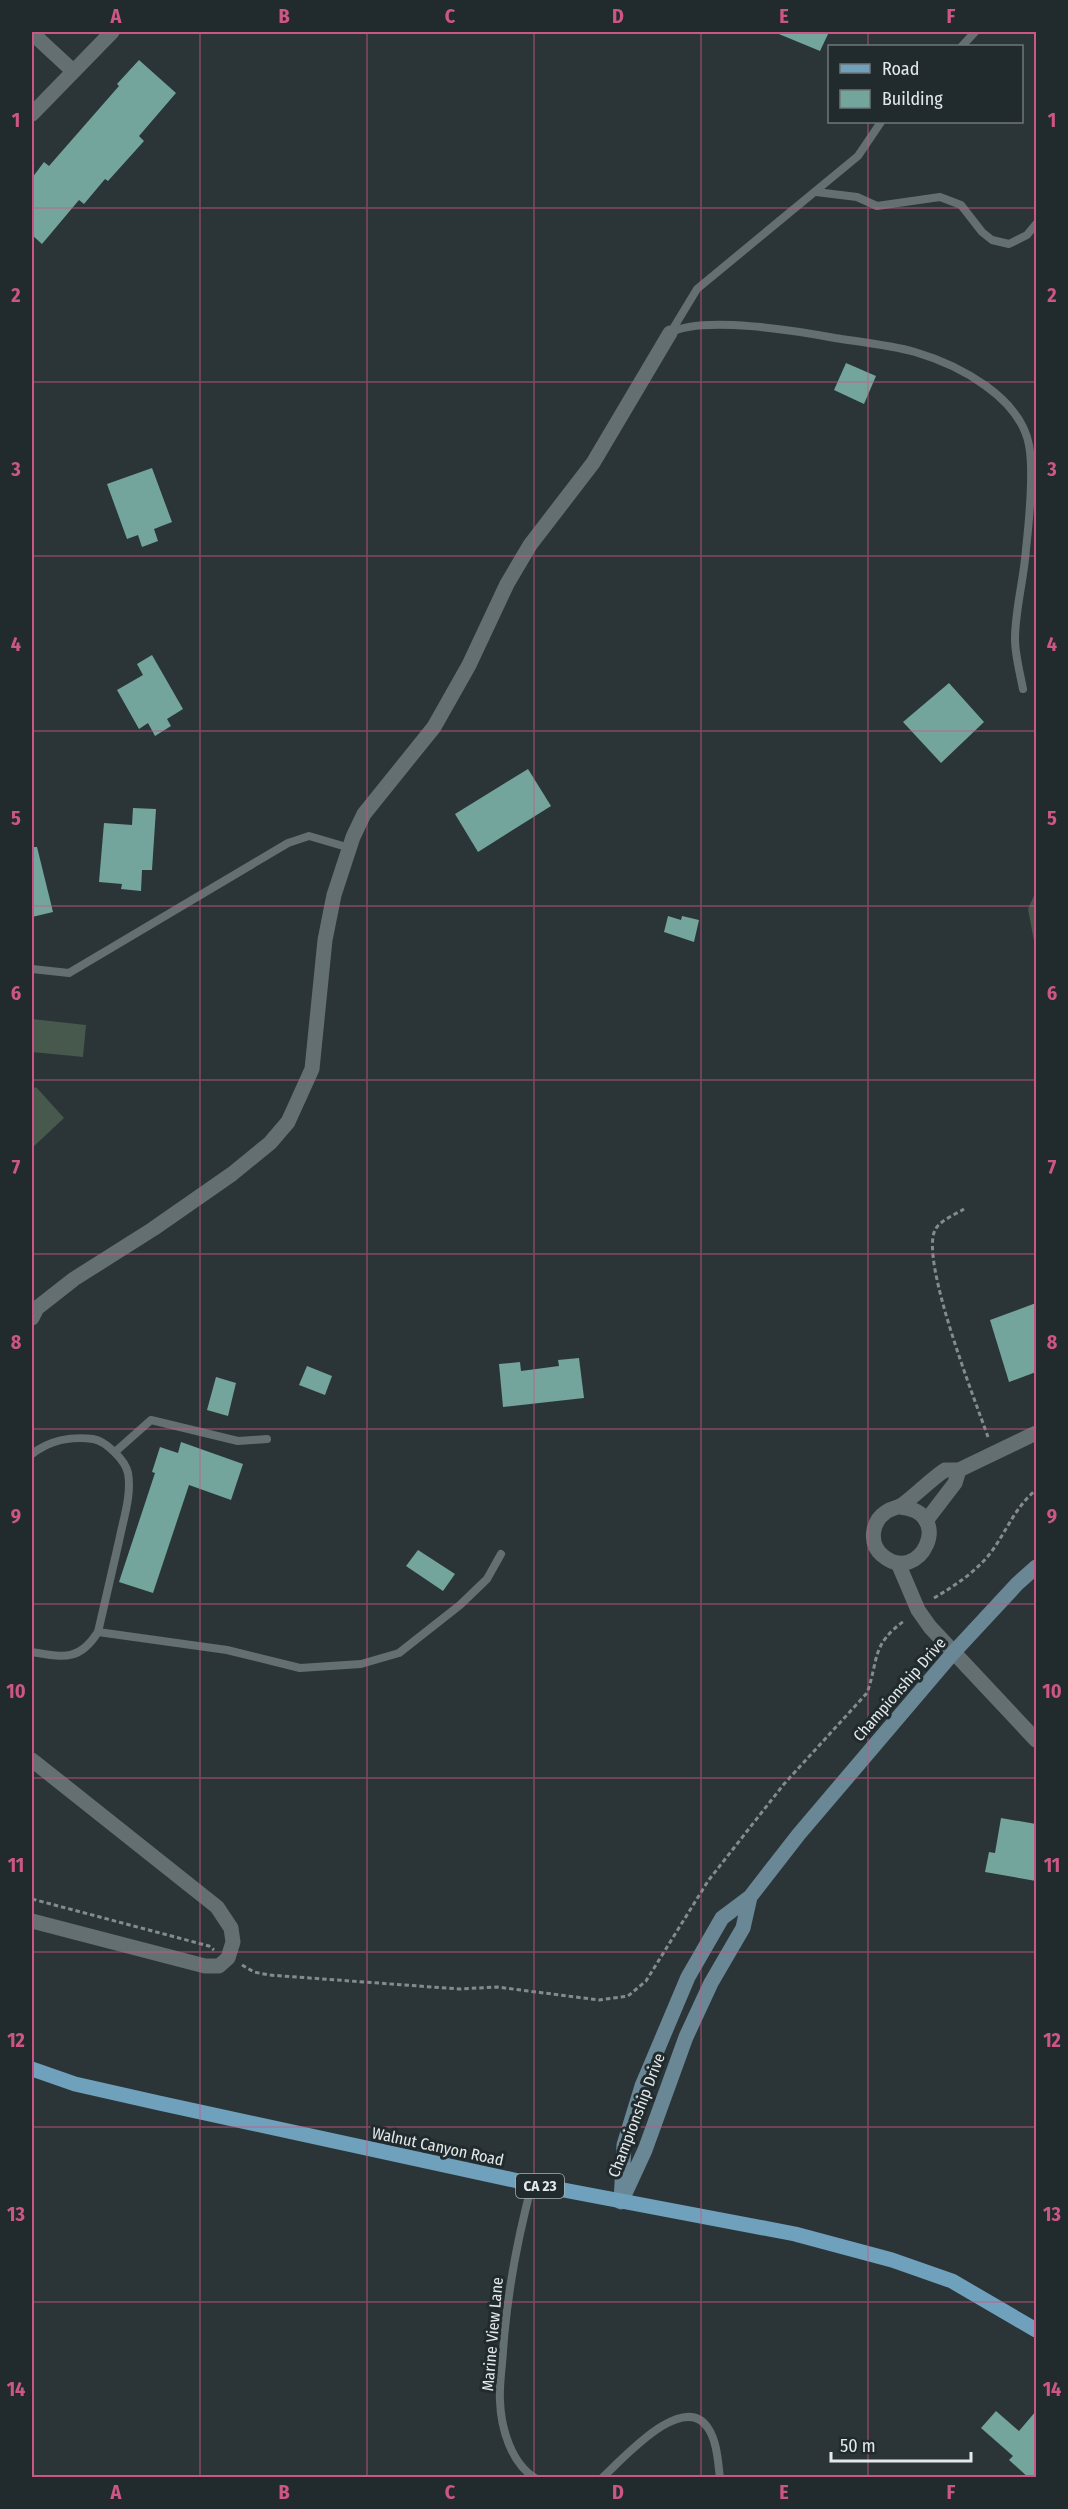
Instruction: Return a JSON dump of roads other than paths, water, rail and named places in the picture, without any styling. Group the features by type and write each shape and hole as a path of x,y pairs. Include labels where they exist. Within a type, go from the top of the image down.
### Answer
{"main road":[{"name":"Walnut Canyon Road","path":"32,2069 75,2084 532,2184 795,2234 892,2260 952,2282 1036,2330"}],"street":[{"path":"32,114 112,32"},
{"path":"32,33 73,71"},
{"path":"32,1318 37,1308 74,1279 153,1229 232,1174 270,1143 288,1122 312,1069 325,940 334,895 364,814 439,719 469,665 507,584 530,545 593,463 670,333"},
{"path":"900,1506 915,1510 926,1521 929,1538 922,1554 908,1562 898,1563 882,1555 873,1539 874,1529 883,1513 900,1506 945,1470 959,1470 1036,1433"},
{"path":"926,1521 955,1483 959,1470"},
{"path":"898,1563 918,1610 930,1627 1036,1740"},
{"name":"Championship Drive","path":"621,2202 624,2145 642,2086 688,1977 722,1918 750,1897 799,1834 953,1653 1017,1584 1036,1567"},
{"path":"32,1760 217,1907 231,1928 233,1942 228,1958 219,1966 205,1966 32,1921"},
{"name":"Championship Drive","path":"621,2202 645,2151 686,2037 711,1983 743,1928 750,1897"}],"lane":[{"path":"963,45 975,32"},
{"path":"670,333 697,289 858,156 880,123"},
{"path":"816,192 857,197 877,206 940,197 961,205 982,232 992,240 1009,244 1027,235 1036,224"},
{"path":"670,333 691,325 762,327 804,332 915,352 961,371 1009,404 1024,430 1031,461 1026,550 1015,640 1023,688"},
{"path":"32,969 69,973 288,843 309,836 350,848"},
{"path":"115,1452 151,1420 238,1441 267,1439"},
{"path":"32,1454 40,1448 59,1441 78,1437 97,1440 115,1452 128,1471 129,1495 98,1632 89,1646 78,1653 63,1657 32,1652"},
{"path":"98,1632 227,1650 300,1668 361,1664 399,1653 487,1579 501,1554"},
{"name":"Marine View Lane","path":"532,2184 518,2234 507,2296 500,2403 507,2440 519,2465 535,2478"},
{"path":"602,2478 665,2423 680,2417 702,2421 711,2434 720,2478"}]}
